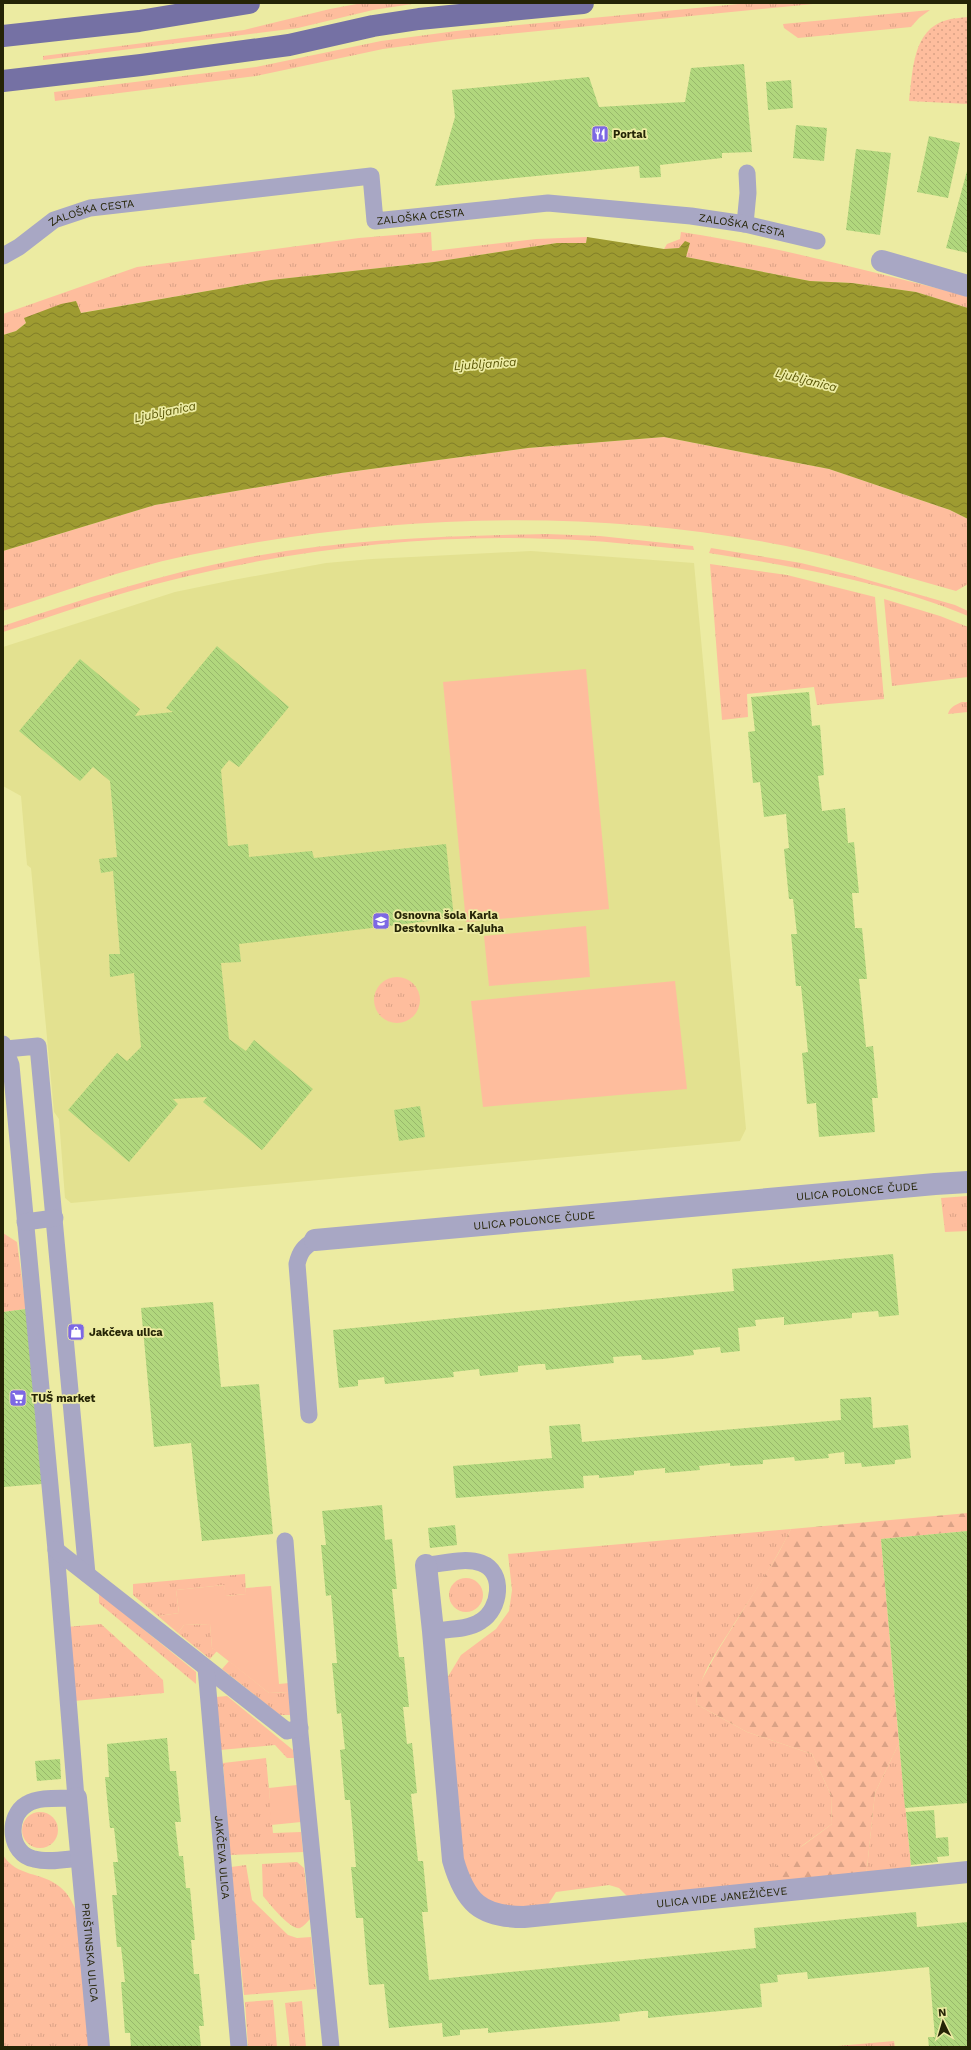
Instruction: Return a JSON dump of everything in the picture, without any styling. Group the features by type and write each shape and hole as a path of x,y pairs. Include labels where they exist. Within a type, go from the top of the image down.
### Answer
{"main road":[{"path":"3,36 138,21 250,3"},
{"path":"3,81 141,65 289,45 373,26 419,19 583,3"}],"street":[{"path":"882,261 968,286"},
{"name":"ULICA POLONCE ČUDE","path":"315,1240 968,1182"},
{"path":"426,1565 433,1631"},
{"name":"ULICA VIDE JANEŽIČEVE","path":"433,1631 453,1860 467,1896 476,1906 485,1911 504,1916 524,1917 968,1872"},
{"name":"PRIŠTINSKA ULICA","path":"76,1798 99,2047"}],"lane":[{"path":"745,224 748,193 747,173"},
{"name":"ZALOŠKA CESTA","path":"3,256 19,247 54,220 90,208 371,176 375,221 548,203 691,216 745,224 817,242"},
{"path":"81,1858 33,1859 18,1848 12,1832 16,1816 26,1805 35,1801 76,1798 56,1550 11,1065 4,1047 38,1046 87,1574"},
{"path":"25,1222 55,1218"},
{"name":"ULICA POLONCE ČUDE","path":"309,1415 297,1264 300,1252 306,1245 315,1240"},
{"path":"285,1541 300,1728 331,2047"},
{"path":"56,1550 287,1731 300,1728"},
{"path":"426,1565 466,1561 482,1563 493,1574 498,1590 494,1606 490,1614 482,1621 465,1627 433,1631"},
{"name":"JAKČEVA ULICA","path":"206,1668 239,2047"}],"shaded area":[{"name":"Osnovna šola Karla Destovnika - Kajuha","path":"531,551 694,563 746,1129 740,1141 71,1203 65,1198 59,1119 54,1112 31,868 27,865 21,796 3,786 3,647 175,592 326,563 372,559"}],"green space":[{"path":"362,3 419,3 373,10 298,28 43,60 43,56 244,30 330,9"},
{"path":"749,3 823,3 457,39 383,49 256,76 55,101 54,92 256,67 381,41 456,31"},
{"path":"930,10 919,18 911,27 798,38 784,28 783,24"},
{"path":"968,17 968,104 909,101 916,53 927,32 935,25 947,20"},
{"path":"431,232 432,251 536,239 587,237 586,243 557,243 434,262 271,280 80,313 76,301 25,318 26,323 16,331 3,335 3,314 137,267 359,238"},
{"path":"681,232 785,251 956,293 968,297 968,308 916,292 852,283 810,281 686,257 690,243 679,248 664,249 667,244 680,239"},
{"path":"664,437 829,469 950,510 968,519 968,584 956,591 829,556 786,546 711,534 636,525 561,521 485,521 409,524 334,531 259,542 185,556 139,567 3,611 3,551 155,505 341,473 528,448"},
{"path":"546,534 600,536 693,546 694,550 622,543 503,538 455,539 359,546 264,560 172,580 108,598 3,632 3,626 62,606 153,579 245,558 320,547 432,537"},
{"path":"711,548 801,563 854,576 955,605 968,611 968,616 937,604 873,585 808,570 709,553"},
{"path":"710,564 787,575 875,597 884,699 817,705 814,687 747,694 748,717 722,720"},
{"path":"884,599 940,616 968,627 968,677 892,686"},
{"path":"586,669 609,909 466,922 443,682"},
{"path":"962,702 968,702 968,712 948,714 951,708"},
{"path":"586,926 590,977 489,986 484,936"},
{"path":"402,977 406,978 416,987 419,991 419,1009 410,1019 402,1023 392,1023 384,1019 375,1009 374,995 378,987 388,978"},
{"path":"675,981 687,1089 483,1107 471,1001"},
{"path":"968,1196 968,1231 945,1232 941,1198"},
{"path":"3,1233 17,1242 26,1309 3,1312"},
{"path":"968,1513 968,1531 881,1539 899,1743 875,1793 866,1877 764,1886 778,1864 832,1824 831,1795 812,1754 747,1732 696,1704 698,1687 717,1652 778,1554 791,1529"},
{"path":"791,1529 757,1589 710,1662 701,1682 696,1704 747,1732 812,1754 831,1795 832,1824 803,1845 764,1886 630,1899 619,1888 609,1885 556,1892 547,1906 517,1908 496,1904 487,1899 478,1891 461,1866 446,1680 461,1655 496,1629 509,1611 512,1590 508,1554"},
{"path":"245,1574 246,1594 225,1596 224,1585 176,1590 179,1613 158,1616 133,1595 133,1584"},
{"path":"463,1578 469,1578 473,1579 480,1585 483,1595 482,1602 476,1609 469,1612 463,1612 459,1611 452,1605 449,1598 449,1592 450,1588 456,1581"},
{"path":"224,1585 226,1596 246,1594 246,1588 271,1586 279,1684 289,1683 289,1692 269,1693 212,1648 210,1624 184,1625 178,1633 158,1616 179,1613 176,1590"},
{"path":"99,1593 196,1672 196,1684 99,1603"},
{"path":"101,1624 163,1680 164,1693 74,1701 66,1627"},
{"path":"210,1624 212,1648 217,1651 210,1659 178,1633 184,1625"},
{"path":"229,1661 269,1693 289,1692 290,1715 280,1715 222,1669"},
{"path":"227,1696 293,1750 294,1758 287,1758 275,1745 220,1750 216,1697"},
{"path":"899,1743 911,1865 906,1873 866,1877 875,1793"},
{"path":"266,1758 273,1833 301,1832 303,1852 230,1855 223,1763"},
{"path":"297,1785 301,1822 271,1825 269,1788"},
{"path":"44,1812 53,1817 57,1823 57,1837 53,1843 44,1848 36,1848 27,1843 23,1837 22,1826 27,1817 33,1813"},
{"path":"3,1855 8,1862 22,1871 53,1882 63,1889 76,1910 91,2047 3,2047"},
{"path":"297,1862 304,1868 310,1919 300,1928 296,1928 286,1921 263,1896 262,1864"},
{"path":"246,1865 252,1900 288,1935 297,1938 311,1937 316,1989 244,1995 231,1867"},
{"path":"273,2000 277,2047 248,2047 245,2002"},
{"path":"302,2001 306,2047 290,2047 285,2003"},
{"path":"894,2041 895,2047 826,2047"}],"water":[{"name":"Ljubljanica","path":"587,237 664,249 679,248 685,241 690,243 686,257 810,281 852,283 916,292 968,308 968,519 950,510 829,469 664,437 528,448 341,473 155,505 3,551 3,335 16,331 26,323 24,318 61,304 76,301 81,313 271,280 434,262 557,243 586,243"}],"building":[{"name":"Portal","path":"744,64 752,152 722,153 722,158 660,165 661,177 640,178 639,166 435,186 455,117 452,90 589,77 599,107 685,102 691,68"},
{"path":"791,80 793,108 768,110 766,82"},
{"path":"796,125 827,128 824,161 793,158"},
{"path":"929,136 960,143 948,198 917,192"},
{"path":"856,149 891,153 880,235 846,230"},
{"path":"967,171 968,172 968,253 946,248"},
{"path":"217,646 289,707 239,767 229,760 221,770 228,846 248,844 249,857 312,851 314,858 446,844 454,918 239,944 241,962 221,963 229,1039 246,1051 254,1040 313,1089 262,1150 203,1102 207,1097 173,1099 178,1104 129,1162 68,1110 117,1053 127,1061 141,1047 134,973 110,977 109,954 120,954 113,871 101,873 99,859 117,857 110,781 93,767 80,781 19,731 80,659 140,709 135,716 173,712 166,708"},
{"path":"809,692 812,726 820,725 824,775 818,776 822,811 845,808 848,843 854,842 859,893 852,893 855,928 862,928 867,979 859,979 866,1047 873,1046 878,1098 872,1098 875,1132 819,1137 816,1103 807,1104 802,1053 808,1052 801,986 796,986 791,934 797,934 793,899 789,899 784,849 789,848 786,814 764,817 760,782 753,783 748,732 755,731 751,697"},
{"path":"420,1106 425,1137 399,1141 394,1110"},
{"path":"893,1254 899,1315 879,1317 878,1311 852,1313 852,1318 784,1325 784,1317 755,1320 756,1326 738,1328 740,1351 721,1353 720,1347 693,1350 694,1355 663,1359 642,1360 641,1355 613,1357 614,1363 546,1370 545,1364 518,1366 518,1372 480,1376 479,1369 453,1372 454,1377 385,1384 384,1377 358,1380 358,1386 339,1388 333,1330 734,1291 732,1269"},
{"path":"213,1302 221,1387 259,1384 273,1534 202,1541 191,1443 154,1447 141,1308"},
{"name":"TUŠ market","path":"26,1309 42,1484 3,1487 3,1312"},
{"path":"871,1397 873,1428 908,1425 911,1458 895,1460 895,1464 862,1467 861,1463 845,1464 844,1452 828,1454 829,1458 795,1461 794,1457 763,1460 763,1464 730,1466 730,1463 699,1466 700,1470 665,1473 665,1468 634,1471 634,1475 599,1478 599,1475 583,1476 584,1488 456,1498 453,1466 552,1458 549,1426 580,1424 582,1442 841,1420 840,1399"},
{"path":"382,1505 385,1540 392,1539 397,1589 392,1589 399,1657 404,1657 409,1707 403,1707 407,1744 412,1743 417,1793 411,1794 418,1861 423,1861 428,1912 422,1912 429,1980 756,1948 754,1928 916,1912 917,1927 968,1922 968,2047 929,2047 928,2037 935,2037 929,1967 808,1979 807,1972 777,1975 778,1982 760,1984 762,2007 648,2018 648,2011 642,2011 619,2014 620,2021 488,2033 488,2028 460,2030 460,2035 443,2037 442,2023 389,2028 384,1984 369,1985 363,1918 356,1918 351,1867 356,1867 350,1800 345,1800 340,1750 345,1749 341,1713 337,1714 332,1663 337,1663 331,1595 326,1596 321,1545 326,1545 322,1511"},
{"path":"455,1525 457,1545 430,1548 428,1528"},
{"path":"968,1531 968,1803 905,1808 881,1539"},
{"path":"167,1738 170,1771 176,1771 181,1822 175,1822 179,1856 183,1856 186,1888 190,1888 195,1940 191,1940 194,1974 199,1974 204,2026 199,2026 201,2047 131,2047 130,2033 125,2033 121,1982 125,1982 121,1947 117,1947 112,1895 117,1895 113,1862 118,1862 114,1828 110,1828 105,1777 109,1777 107,1744"},
{"path":"60,1759 61,1779 37,1781 35,1761"},
{"path":"934,1810 936,1838 948,1837 949,1856 937,1857 938,1862 911,1865 906,1812"}],"place":[{"name":"Portal","path":"600,134"},
{"name":"Osnovna šola Karla Destovnika - Kajuha","path":"381,921"},
{"name":"Jakčeva ulica","path":"76,1332"},
{"name":"TUŠ market","path":"18,1398"}]}
